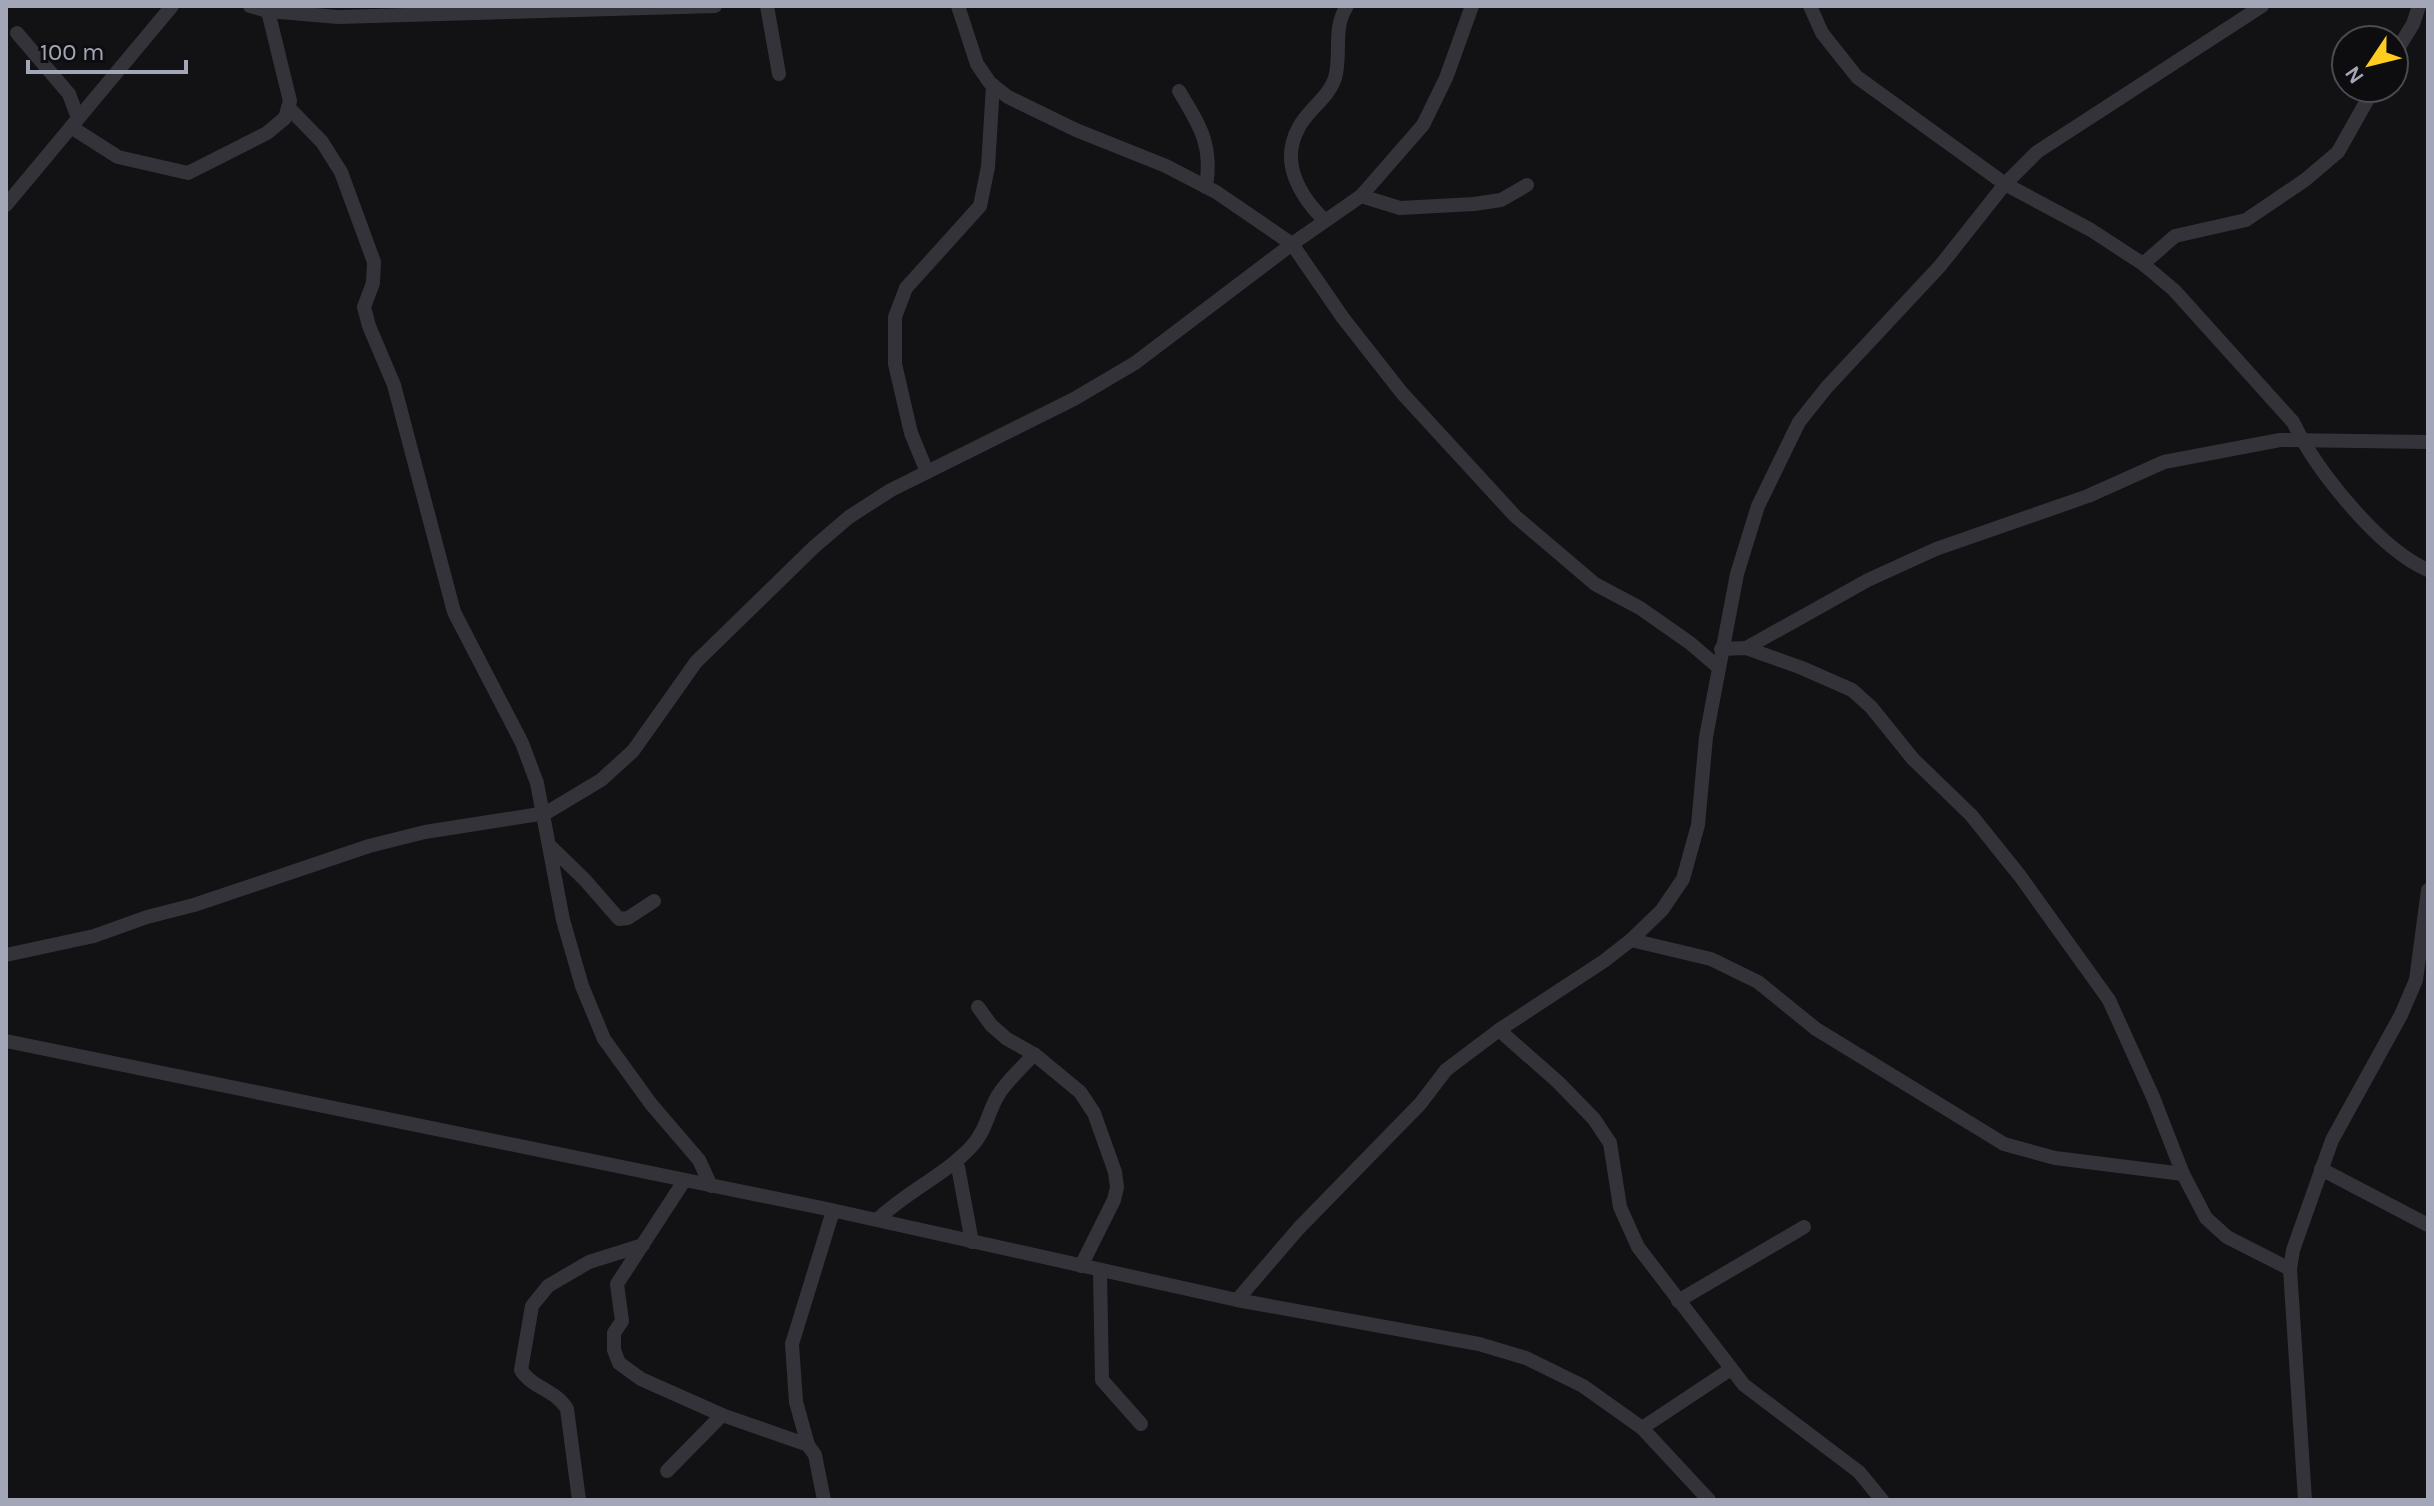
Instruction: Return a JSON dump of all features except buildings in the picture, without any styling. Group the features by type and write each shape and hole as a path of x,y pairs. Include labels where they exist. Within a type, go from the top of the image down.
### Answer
{"street":[{"path":"250,6 268,11 352,17 715,6"},
{"path":"767,6 779,74"},
{"path":"958,6 977,64 993,85 1008,97 1076,130 1166,166 1206,187 1292,244 1343,318 1392,381 1515,516 1595,584 1640,608 1718,667"},
{"path":"1324,220 1307,203 1292,173 1291,152 1298,128 1335,79 1338,30 1347,6"},
{"path":"6,955 94,936 369,846 425,832 542,813 564,804 601,780 633,751 696,662 849,517 891,490 1074,399 1135,363 1324,220 1361,196 1423,125 1446,78 1472,6"},
{"path":"1810,6 1822,33 1857,77 2005,184 2091,230 2143,264 2174,290 2293,422 2301,439 2345,499 2408,562 2428,570"},
{"path":"1237,1300 1299,1228 1420,1104 1446,1070 1631,940 1662,910 1683,879 1698,825 1706,737 1737,574 1758,506 1799,422 1853,357 1940,266 2005,184 2037,152 2262,6"},
{"path":"2410,29 2419,6"},
{"path":"6,205 75,123 164,8"},
{"path":"17,33 69,94 75,123 118,157 188,173 267,133 285,118 290,101 268,11"},
{"path":"927,472 911,433 895,364 895,317 906,288 980,206 988,167 993,85"},
{"path":"1179,91 1203,131 1209,166 1206,187"},
{"path":"2143,264 2175,236 2246,220 2305,180 2338,152 2365,104"},
{"path":"288,107 322,142 341,172 374,262 373,283 364,307 369,326 394,385 454,612 522,743 537,783 563,920 582,986 604,1039 651,1104 699,1160 711,1186"},
{"path":"1361,196 1400,208 1474,204 1501,200 1527,185"},
{"path":"1746,648 1868,580 1936,549 2088,496 2164,462 2301,439 2428,442"},
{"path":"1721,649 1746,648 1852,690 1871,707 1913,759 1971,815 2020,876 2109,1000 2153,1097 2183,1174 2206,1218 2227,1237 2290,1269"},
{"path":"551,847 619,919 628,918 654,901"},
{"path":"2305,1500 2290,1269 2293,1250 2332,1140 2401,1015 2416,980 2428,890"},
{"path":"1631,940 1711,959 1758,982 1816,1029 2004,1144 2055,1158 2183,1174"},
{"path":"978,1007 991,1025 1007,1039 1034,1054 1080,1092 1094,1113 1115,1172 1114,1200 1081,1266"},
{"path":"1499,1030 1594,1119 1610,1143 1620,1207 1638,1247 1744,1385 1859,1472 1883,1499"},
{"path":"6,1041 877,1220 1237,1300 1479,1344 1526,1358 1583,1386 1642,1428 1709,1500"},
{"path":"877,1220 954,1164 975,1144 991,1115 995,1100 1034,1054"},
{"path":"954,1164 958,1167 972,1242"},
{"path":"2321,1169 2428,1225"},
{"path":"684,1181 617,1284 622,1321 614,1333 614,1350 619,1363 641,1379 722,1415 808,1445"},
{"path":"824,1500 815,1455 808,1445 796,1402 792,1344 833,1211"},
{"path":"1678,1301 1804,1227"},
{"path":"579,1500 567,1409 559,1398 526,1378 521,1370 532,1306 548,1286 589,1262 644,1245"},
{"path":"1100,1271 1102,1380 1141,1424"},
{"path":"1642,1428 1731,1369"},
{"path":"667,1471 722,1415"}]}
